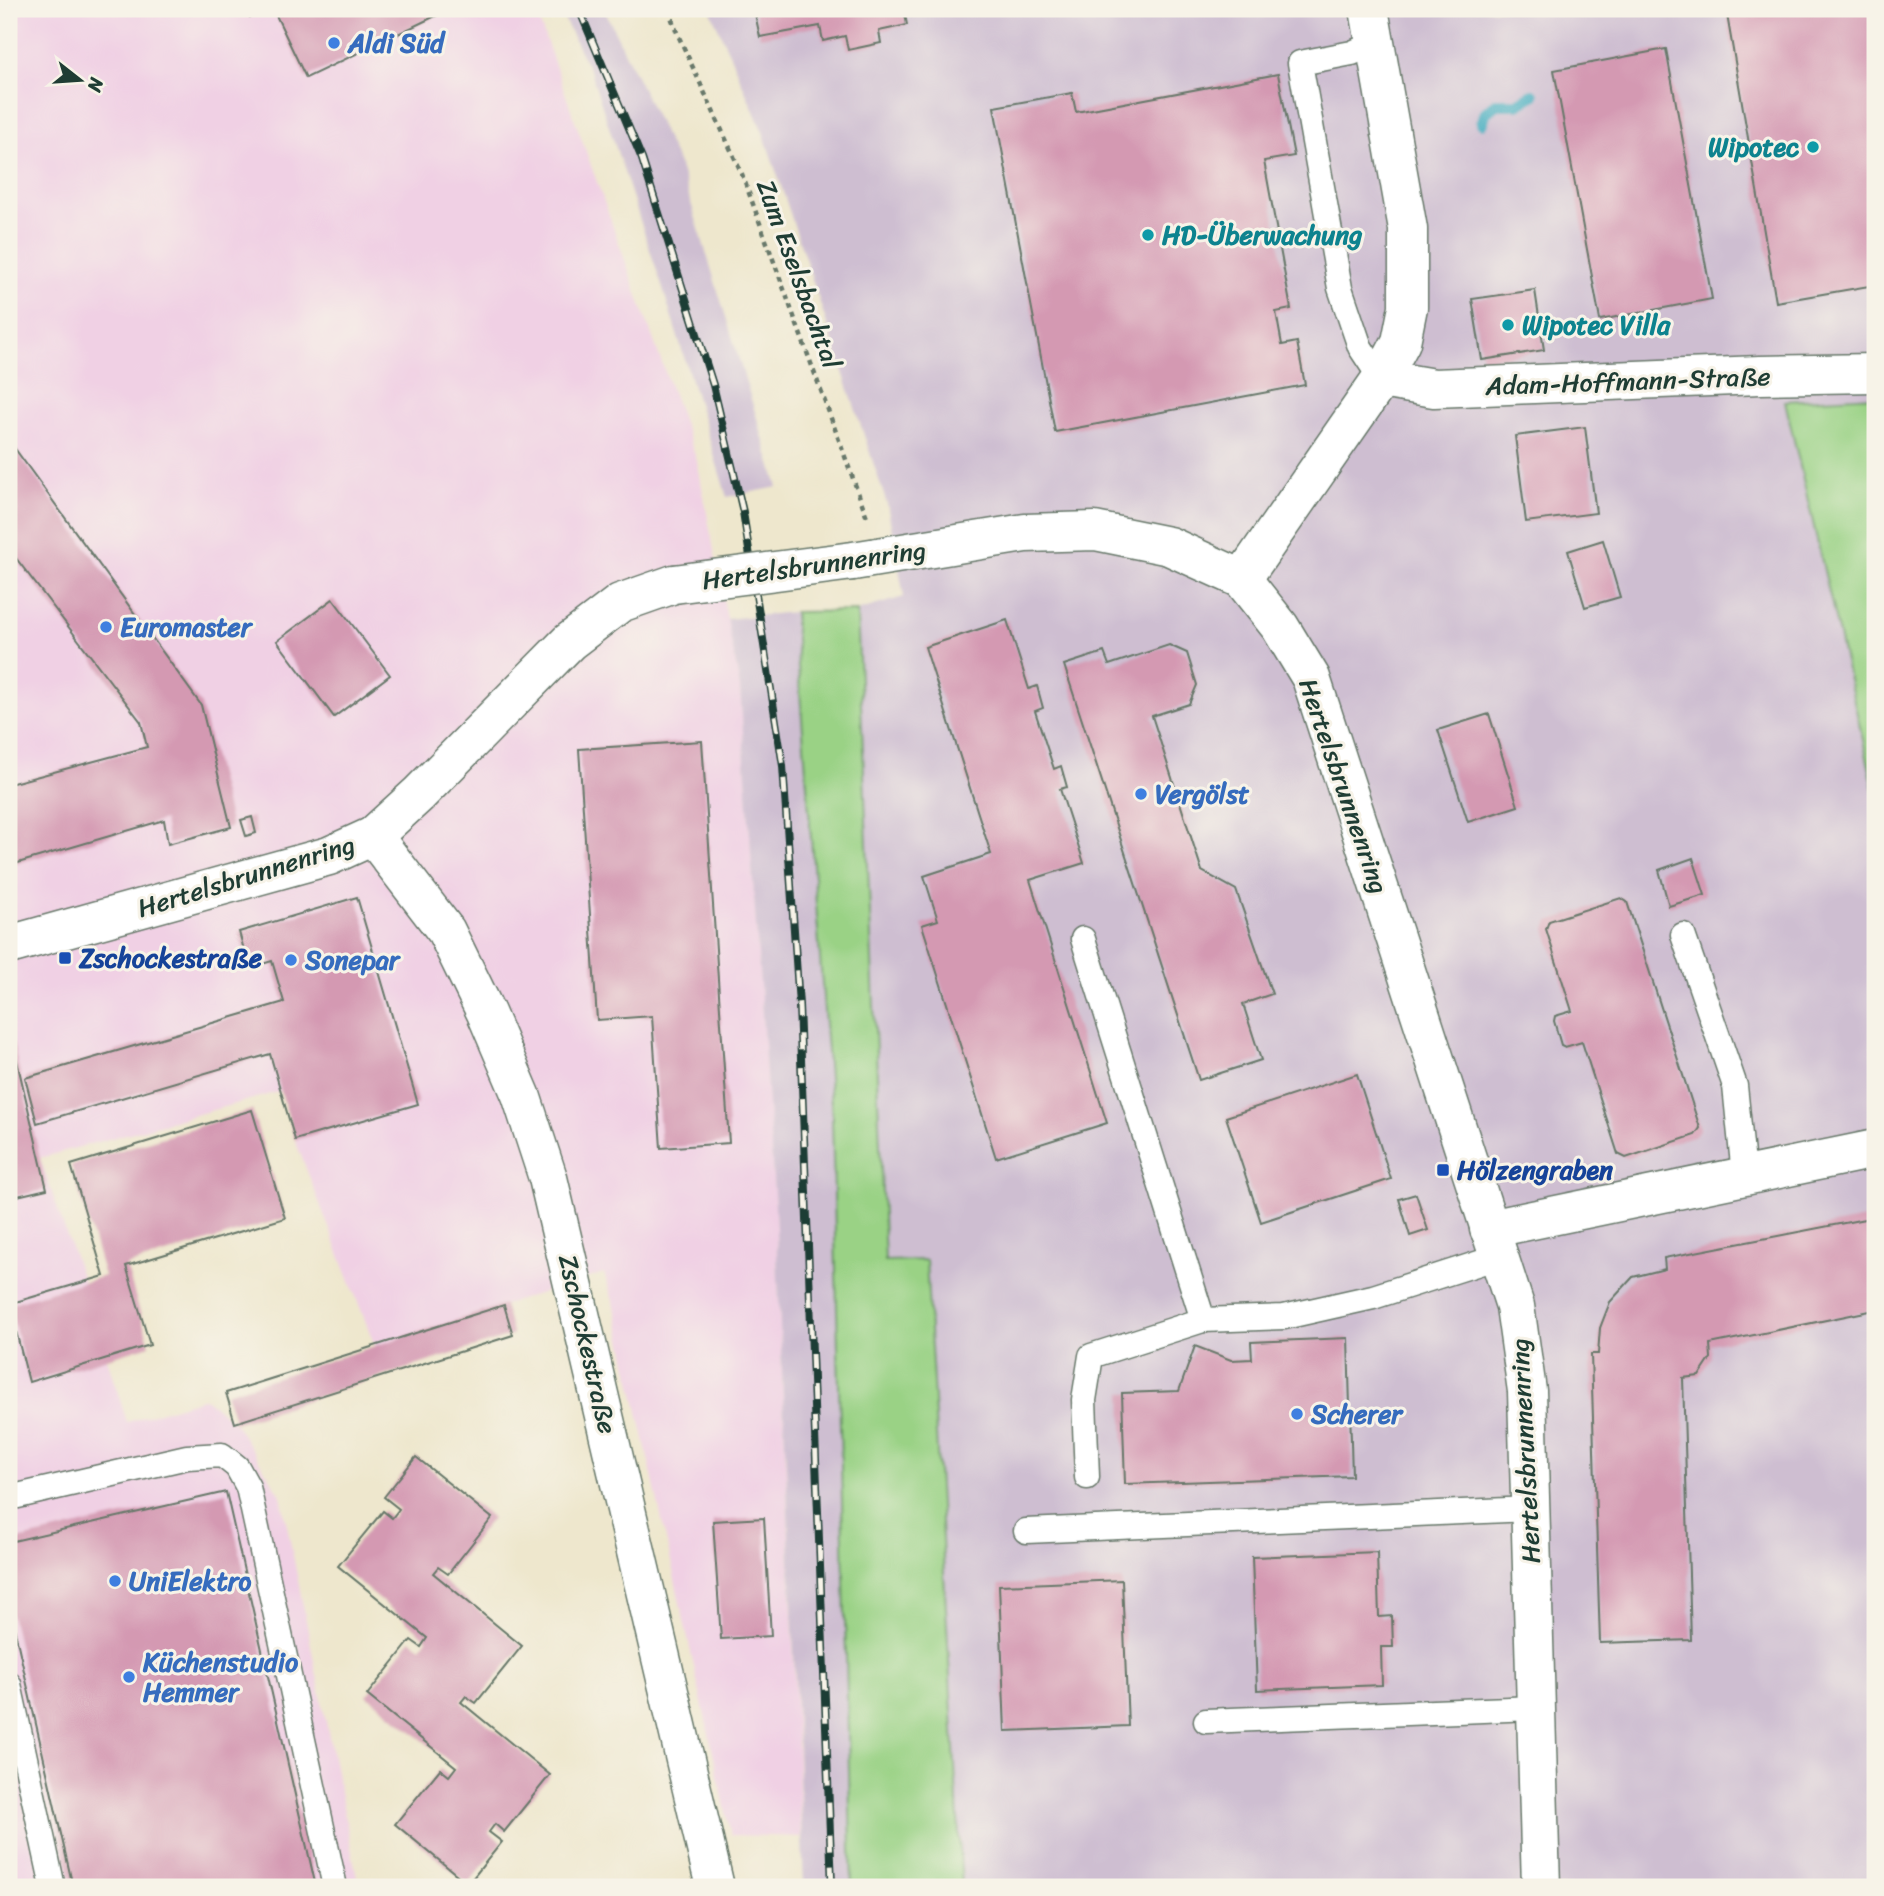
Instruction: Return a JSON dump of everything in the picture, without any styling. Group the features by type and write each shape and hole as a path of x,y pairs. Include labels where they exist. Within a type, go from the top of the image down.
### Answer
{"street":[{"path":"1242,579 1381,379 1401,342 1408,307 1408,229 1372,26"},
{"name":"Adam-Hoffmann-Straße","path":"1381,379 1434,388 1875,373"},
{"name":"Hertelsbrunnenring","path":"9,945 329,856 373,836 419,794 569,642 620,603 674,584 866,560 1025,534 1095,531 1169,545 1242,579 1280,627 1311,678 1515,1306 1527,1391 1541,1887"},
{"name":"Zschockestraße","path":"373,836 446,931 486,1013 521,1095 544,1166 575,1285 715,1887"},
{"path":"1493,1243 1744,1175 1875,1149"}],"lane":[{"path":"1372,26 1352,53 1300,63 1339,288 1360,347 1381,379"},
{"path":"1683,936 1735,1086 1744,1175"},
{"path":"1083,939 1203,1320"},
{"path":"1087,1477 1084,1400 1091,1356 1203,1320 1284,1317 1373,1297 1493,1243"},
{"path":"9,1497 187,1457 222,1455 237,1467 248,1487 335,1887"},
{"path":"1026,1531 1530,1509"},
{"path":"9,1684 53,1887"},
{"path":"1206,1721 1536,1708"}],"path":[{"name":"Zum Eselsbachtal","path":"668,9 742,174 873,533 866,560"}],"shaded area":[{"path":"9,9 535,9 697,461 740,687 775,1207 801,1837 731,1835 615,1307 604,1273 375,1346 295,1140 281,1091 40,1158 127,1422 205,1398 235,1423 281,1495 359,1887 9,1887"},
{"path":"559,9 604,9 680,167 778,487 727,497 664,292 591,73"},
{"path":"710,9 1875,9 1875,1887 963,1887 926,1260 885,1261 857,611 904,597 887,504 763,132"},
{"path":"794,612 832,1117 852,1887 804,1887 775,1207 740,687 727,619"}],"green space":[{"path":"1875,396 1875,792 1785,401"},
{"path":"857,611 885,1261 926,1260 962,1887 852,1887 832,1117 794,612"}],"building":[{"path":"246,9 266,9 250,17"},
{"name":"Aldi Süd","path":"273,9 450,9 306,78"},
{"path":"754,9 904,9 907,25 879,31 881,43 848,50 845,36 823,41 820,26 760,37"},
{"name":"Wipotec","path":"1726,9 1875,9 1875,285 1776,302"},
{"name":"Wipotec","path":"1666,49 1712,299 1600,320 1554,70"},
{"name":"HD-Überwachung","path":"1278,74 1294,156 1264,161 1291,309 1276,312 1282,345 1297,342 1305,385 1055,432 994,107 1072,93 1076,112"},
{"name":"Wipotec Villa","path":"1535,290 1544,350 1482,360 1472,299"},
{"path":"1585,427 1596,513 1526,522 1515,436"},
{"name":"Euromaster","path":"13,446 201,705 231,827 168,844 164,820 11,865 12,874 9,875 9,784 147,747 141,722 9,549 9,447"},
{"path":"1603,540 1620,597 1585,607 1568,551"},
{"path":"333,599 390,675 334,717 277,641"},
{"path":"1007,620 1029,689 1037,686 1043,708 1035,711 1054,769 1061,766 1067,787 1060,789 1084,863 1030,880 1107,1123 996,1158 922,925 938,920 924,876 991,854 925,647"},
{"name":"Vergölst","path":"1169,645 1187,653 1197,685 1189,704 1152,716 1202,871 1236,890 1272,994 1243,1004 1261,1060 1199,1080 1064,665 1104,652 1109,665"},
{"path":"1489,714 1518,806 1468,822 1438,730"},
{"path":"702,741 729,1143 661,1148 652,1016 597,1020 579,749"},
{"path":"252,817 256,833 246,836 241,820"},
{"path":"1693,858 1705,895 1669,906 1659,870"},
{"path":"357,897 418,1104 295,1140 270,1054 37,1123 25,1078 284,1002 272,961 249,968 239,932"},
{"path":"1621,898 1627,902 1700,1128 1695,1135 1626,1158 1618,1154 1582,1042 1565,1047 1561,1045 1555,1016 1572,1011 1546,929 1549,921"},
{"path":"9,1027 47,1189 9,1198"},
{"path":"1357,1074 1391,1179 1261,1222 1226,1117"},
{"path":"252,1110 285,1218 126,1266 150,1345 29,1382 9,1304 104,1276 71,1165"},
{"path":"1416,1194 1428,1230 1410,1236 1399,1199"},
{"path":"1875,1217 1875,1310 1710,1344 1711,1358 1699,1376 1683,1378 1691,1640 1600,1643 1591,1354 1598,1354 1600,1328 1610,1302 1633,1277 1665,1269 1664,1258"},
{"path":"504,1305 513,1335 235,1423 226,1393"},
{"path":"1348,1338 1352,1476 1125,1484 1122,1393 1179,1391 1195,1346 1231,1360 1252,1359 1251,1342"},
{"path":"416,1457 492,1518 448,1574 438,1567 433,1573 522,1646 476,1703 466,1696 461,1702 550,1775 504,1832 495,1824 489,1832 502,1842 468,1884 395,1824 440,1769 449,1776 456,1767 367,1695 411,1640 421,1647 427,1638 338,1566 383,1511 392,1518 399,1509 384,1497"},
{"path":"226,1492 316,1887 73,1887 9,1605 9,1542"},
{"path":"764,1518 771,1636 721,1639 713,1521"},
{"path":"1377,1552 1379,1617 1392,1616 1393,1647 1381,1647 1382,1685 1257,1690 1252,1557"},
{"path":"1122,1580 1128,1726 1005,1731 999,1585"}],"waterway":[{"path":"1482,123 1486,112 1496,104 1517,104 1533,95"}],"railway":[{"path":"579,9 642,159 713,385 743,512 783,766 799,1005 832,1887"}],"place":[{"name":"Aldi Süd","path":"334,43"},
{"name":"Wipotec","path":"1813,147"},
{"name":"HD-Überwachung","path":"1148,235"},
{"name":"Wipotec Villa","path":"1508,325"},
{"name":"Euromaster","path":"106,627"},
{"name":"Vergölst","path":"1141,794"},
{"name":"Zschockestraße","path":"65,958"},
{"name":"Sonepar","path":"291,960"},
{"name":"Hölzengraben","path":"1443,1170"},
{"name":"Scherer","path":"1297,1414"},
{"name":"UniElektro","path":"115,1581"},
{"name":"Küchenstudio Hemmer","path":"129,1677"}]}
